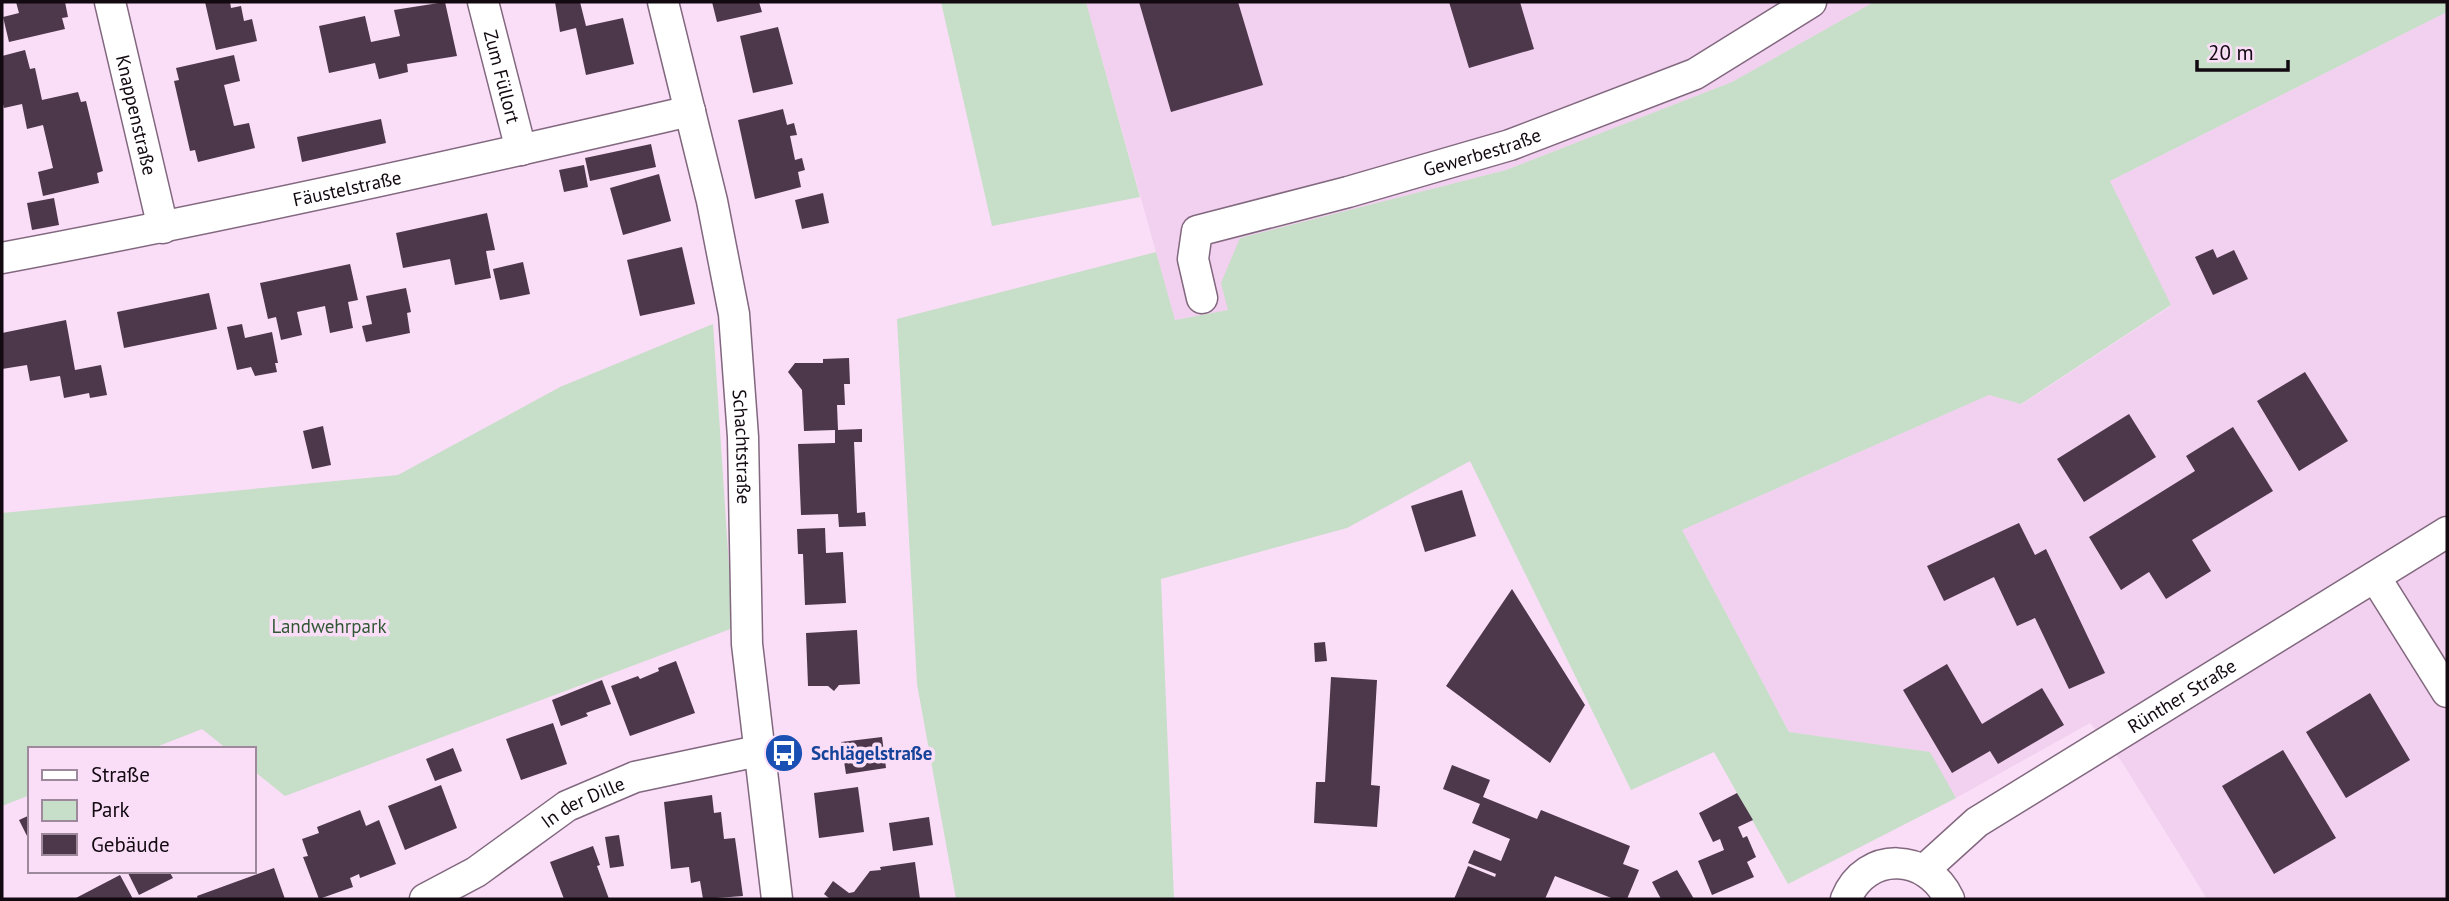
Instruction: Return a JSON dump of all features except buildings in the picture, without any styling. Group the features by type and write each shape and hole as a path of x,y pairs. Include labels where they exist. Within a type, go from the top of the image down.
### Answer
{"street":[{"name":"Knappenstraße","path":"110,2 163,228"},
{"name":"Zum Füllort","path":"483,2 521,150"},
{"name":"Schachtstraße","path":"663,2 726,262 734,314 743,438 747,644 777,899"},
{"name":"Gewerbestraße","path":"1202,298 1193,259 1197,231 1348,192 1510,145 1695,74 1811,2"},
{"name":"Fäustelstraße","path":"2,258 163,228 690,111"},
{"name":"Rünther Straße","path":"1924,870 1977,822 2447,532"},
{"path":"2375,577 2447,692"},
{"name":"In der Dille","path":"425,899 476,872 567,806 635,777 758,751"},
{"path":"1846,899 1859,880 1875,868 1895,863 1924,870 1939,882 1949,899"}],"shaded area":[{"path":"1086,2 1874,2 1732,82 1506,170 1240,238 1229,310 1175,320"},
{"path":"2447,12 2447,899 2207,899 2122,762 2090,723 1956,798 1929,752 1789,732 1682,530 1989,395 2022,404 2171,306 2110,181"}],"green space":[{"path":"941,2 1086,2 1140,197 992,226"},
{"path":"1874,2 2447,2 2447,12 2110,181 2171,305 2021,404 1989,395 1682,530 1789,732 1930,752 1956,798 1788,884 1714,752 1631,790 1470,461 1347,528 1161,579 1174,899 956,899 917,684 897,319 1156,252 1175,320 1228,310 1221,283 1240,238 1506,170 1732,82"},
{"name":"Landwehrpark","path":"713,324 733,628 285,796 256,773 256,747 224,747 202,729 156,747 28,747 28,796 2,806 2,513 398,475 560,387"}],"place":[{"name":"Schlägelstraße","path":"784,753"}]}
